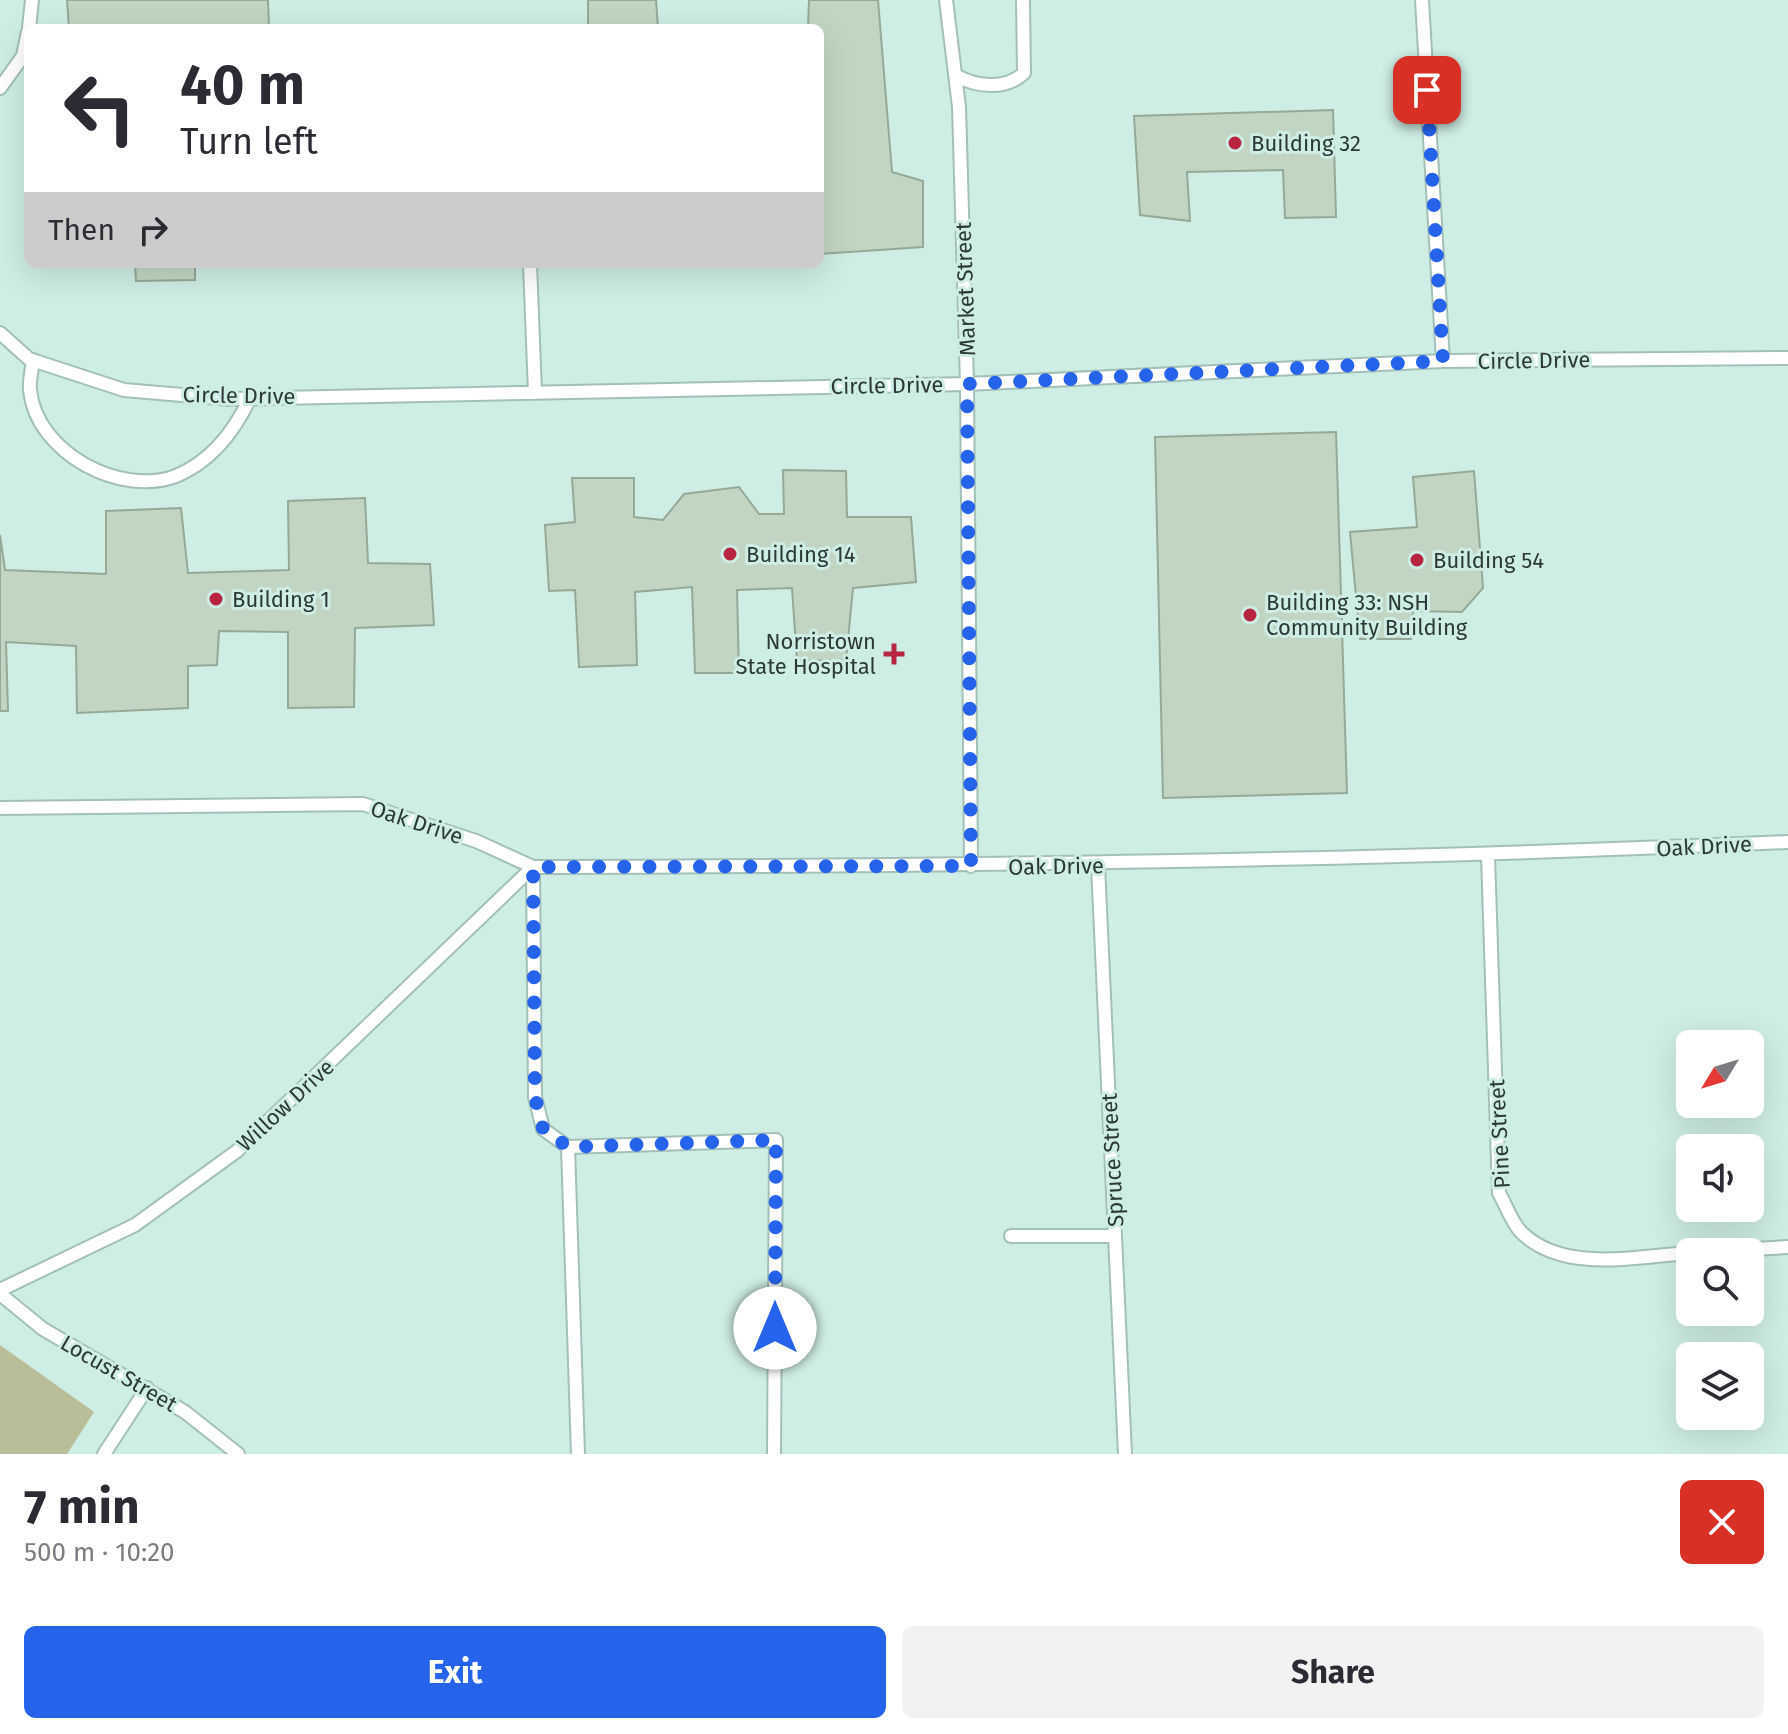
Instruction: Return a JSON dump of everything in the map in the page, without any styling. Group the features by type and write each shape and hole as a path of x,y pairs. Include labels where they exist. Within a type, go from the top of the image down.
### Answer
{"lane":[{"path":"29,24 32,0"},
{"name":"Market Street","path":"946,0 957,76 967,384 971,866"},
{"path":"957,76 974,85 1012,82 1024,73 1023,0"},
{"path":"1422,0 1443,361"},
{"path":"0,88 24,51"},
{"path":"530,268 535,393"},
{"name":"Circle Drive","path":"0,333 33,360 124,390 250,398 967,384 1443,361 1788,358"},
{"path":"33,360 30,390 46,429 84,464 101,474 128,479 154,481 177,475 199,462 236,429 250,398"},
{"name":"Oak Drive","path":"0,808 363,804 476,841 533,867 1098,865 1488,856 1788,842"},
{"name":"Pine Street","path":"1488,856 1499,1193 1520,1231 1548,1248 1575,1259 1676,1254"},
{"name":"Spruce Street","path":"1098,865 1125,1454"},
{"path":"533,867 535,1097 543,1129 568,1147 776,1140 774,1454"},
{"name":"Willow Drive","path":"0,1292 135,1225 237,1151 533,867"},
{"path":"568,1147 578,1454"},
{"path":"1011,1236 1115,1236"},
{"path":"1764,1248 1788,1247"},
{"name":"Locust Street","path":"0,1292 43,1329 185,1412 238,1454"},
{"path":"104,1454 147,1388"}],"green space":[{"path":"0,1345 94,1412 67,1454 0,1454"}],"building":[{"path":"67,0 268,0 269,24 69,24"},
{"path":"588,0 656,0 658,24 588,24"},
{"path":"809,0 878,0 892,172 923,181 923,247 824,254 824,24 808,24"},
{"name":"Building 32","path":"1333,110 1336,217 1285,218 1283,170 1187,172 1190,221 1140,215 1134,116"},
{"path":"135,268 195,268 195,280 136,281"},
{"name":"Building 33: NSH Community Building","path":"1336,432 1347,793 1163,798 1155,437"},
{"name":"Building 14","path":"783,470 846,471 847,517 911,517 916,582 853,588 846,660 797,661 792,588 737,590 739,673 695,673 692,587 635,592 637,665 579,667 575,590 549,591 545,525 575,522 572,478 634,478 634,517 663,520 684,494 739,487 759,514 784,514"},
{"name":"Building 54","path":"1474,471 1483,588 1462,612 1413,611 1411,639 1360,639 1350,532 1417,527 1413,477"},
{"name":"Building 1","path":"365,498 368,563 430,564 434,625 355,628 354,707 288,708 288,632 219,631 217,665 188,666 188,708 77,713 76,646 6,642 8,711 0,711 0,535 5,570 106,574 106,511 181,508 188,573 289,570 288,501"}],"place":[{"name":"Building 32","path":"1235,143"},
{"name":"Building 14","path":"730,554"},
{"name":"Building 54","path":"1417,560"},
{"name":"Building 1","path":"216,599"},
{"name":"Building 33: NSH Community Building","path":"1250,615"},
{"name":"Norristown State Hospital","path":"894,654"}],"route":[{"path":"775,1328 776,1140 568,1147 543,1129 535,1097 533,867 971,866 967,384 1443,361 1427,90"}]}
